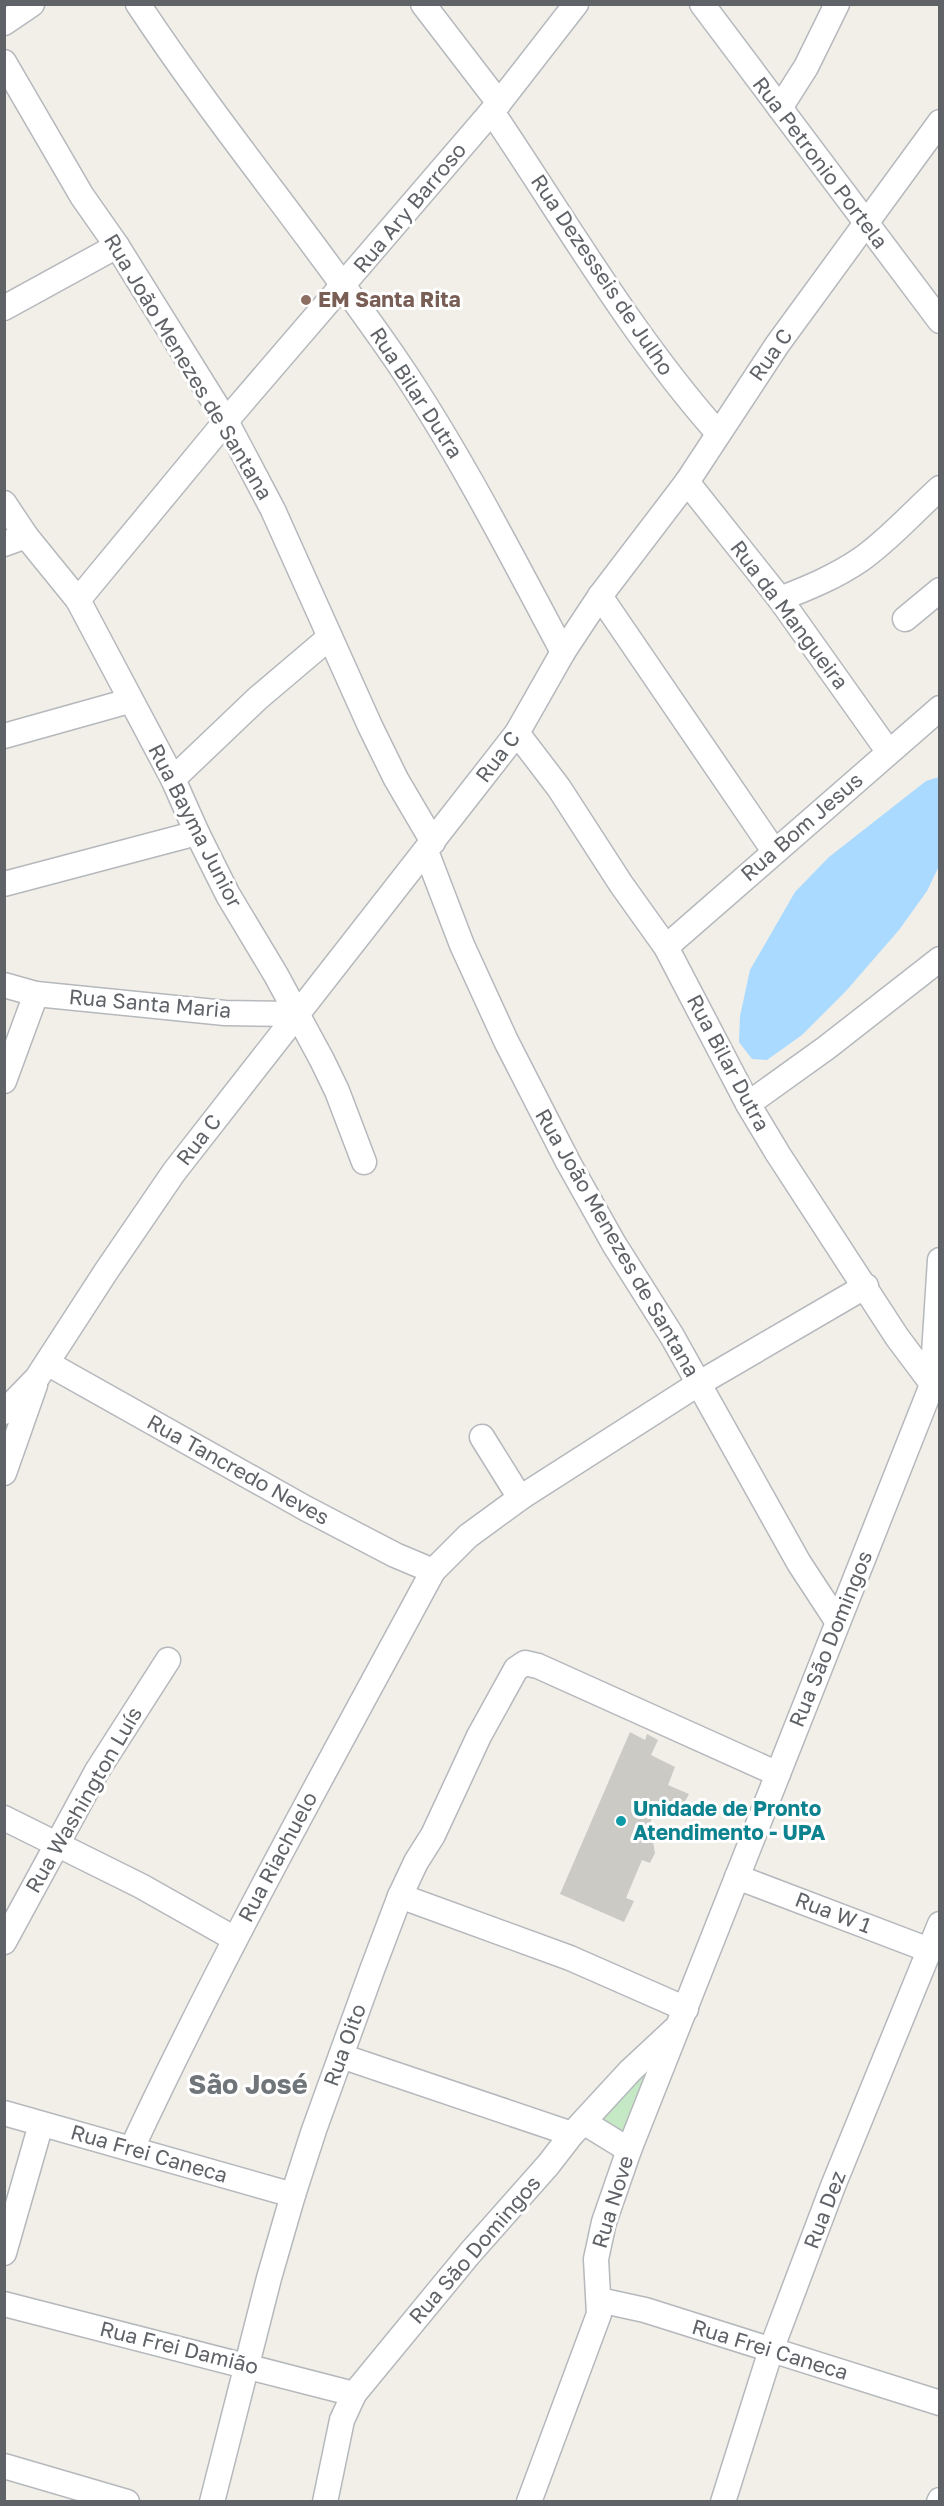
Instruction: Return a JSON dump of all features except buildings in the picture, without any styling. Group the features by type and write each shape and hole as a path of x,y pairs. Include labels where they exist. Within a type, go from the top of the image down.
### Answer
{"street":[{"path":"4,23 32,4"},
{"name":"Rua Bilar Dutra","path":"138,4 174,59 345,285 401,367 467,473 563,652"},
{"name":"Rua Dezesseis de Julho","path":"423,4 495,107 625,313 681,391 718,433"},
{"name":"Rua Ary Barroso","path":"78,600 226,421 345,285 495,107 576,4"},
{"name":"Rua Petronio Portela","path":"702,4 938,317"},
{"path":"780,108 806,67 837,4"},
{"name":"Rua João Menezes de Santana","path":"4,62 82,196 117,246 226,421 273,510 330,637 430,846 462,945 536,1101 608,1233 672,1336 799,1563 837,1621"},
{"name":"Rua C","path":"4,1412 42,1371 107,1270 174,1173 517,733 563,652 600,596 687,482 718,433 865,223 939,122"},
{"path":"4,308 117,246"},
{"name":"Rua da Mangueira","path":"687,482 780,599 888,752"},
{"path":"780,599 827,579 860,560 887,539 939,488"},
{"name":"Rua Bayma Junior","path":"4,503 15,540 78,600 129,701 173,779 196,833 228,895 276,975 337,1091 364,1162"},
{"path":"905,620 939,590"},
{"path":"600,596 774,850"},
{"path":"173,779 258,698 330,637"},
{"path":"4,736 129,701"},
{"name":"Rua Bom Jesus","path":"666,947 774,850 939,708"},
{"name":"Rua Bilar Dutra","path":"517,733 559,788 621,884 666,947 748,1104 778,1154 866,1286 897,1337 936,1389"},
{"path":"4,884 196,833"},
{"path":"748,1104 826,1048 939,959"},
{"name":"Rua Santa Maria","path":"4,985 36,994 225,1013 297,1014"},
{"path":"4,1081 36,994"},
{"name":"Rua São Domingos","path":"325,2502 342,2420 354,2394 470,2253 578,2128 681,2018 837,1621 936,1389 939,1260"},
{"name":"Rua Riachuelo","path":"132,2148 172,2062 289,1833 433,1571 468,1536 520,1498 698,1384 866,1286"},
{"name":"Rua C","path":"4,1473 42,1371"},
{"name":"Rua Tancredo Neves","path":"42,1371 395,1555 433,1571"},
{"path":"482,1437 520,1498"},
{"name":"Rua Washington Luís","path":"4,1942 97,1771 168,1660"},
{"name":"Rua Oito","path":"212,2502 293,2195 400,1896 416,1862 433,1835 479,1736 516,1669 525,1664 538,1666 778,1774"},
{"path":"4,1818 141,1886 235,1939"},
{"name":"Rua W 1","path":"737,1876 929,1950"},
{"path":"400,1896 570,1958 681,2018"},
{"name":"Rua Dez","path":"723,2502 771,2350 939,1924"},
{"name":"Rua Nove","path":"530,2502 595,2325 599,2300 596,2259 604,2222 629,2150 681,2018"},
{"path":"342,2056 578,2128 629,2150"},
{"name":"Rua Frei Caneca","path":"4,2113 293,2195"},
{"path":"4,2253 41,2124"},
{"name":"Rua Frei Caneca","path":"599,2300 645,2310 939,2403"},
{"name":"Rua Frei Damião","path":"4,2304 354,2394"},
{"path":"4,2466 128,2502"}],"green space":[{"path":"670,2037 628,2142 594,2124"}],"water":[{"path":"939,777 939,866 927,891 899,930 846,991 802,1035 767,1060 752,1059 739,1042 740,1016 750,970 795,892 829,857 926,781"}],"place":[{"name":"EM Santa Rita","path":"306,300"},
{"name":"Unidade de Pronto Atendimento - UPA","path":"621,1821"}],"district":[{"name":"São José","path":"248,2085"}]}
